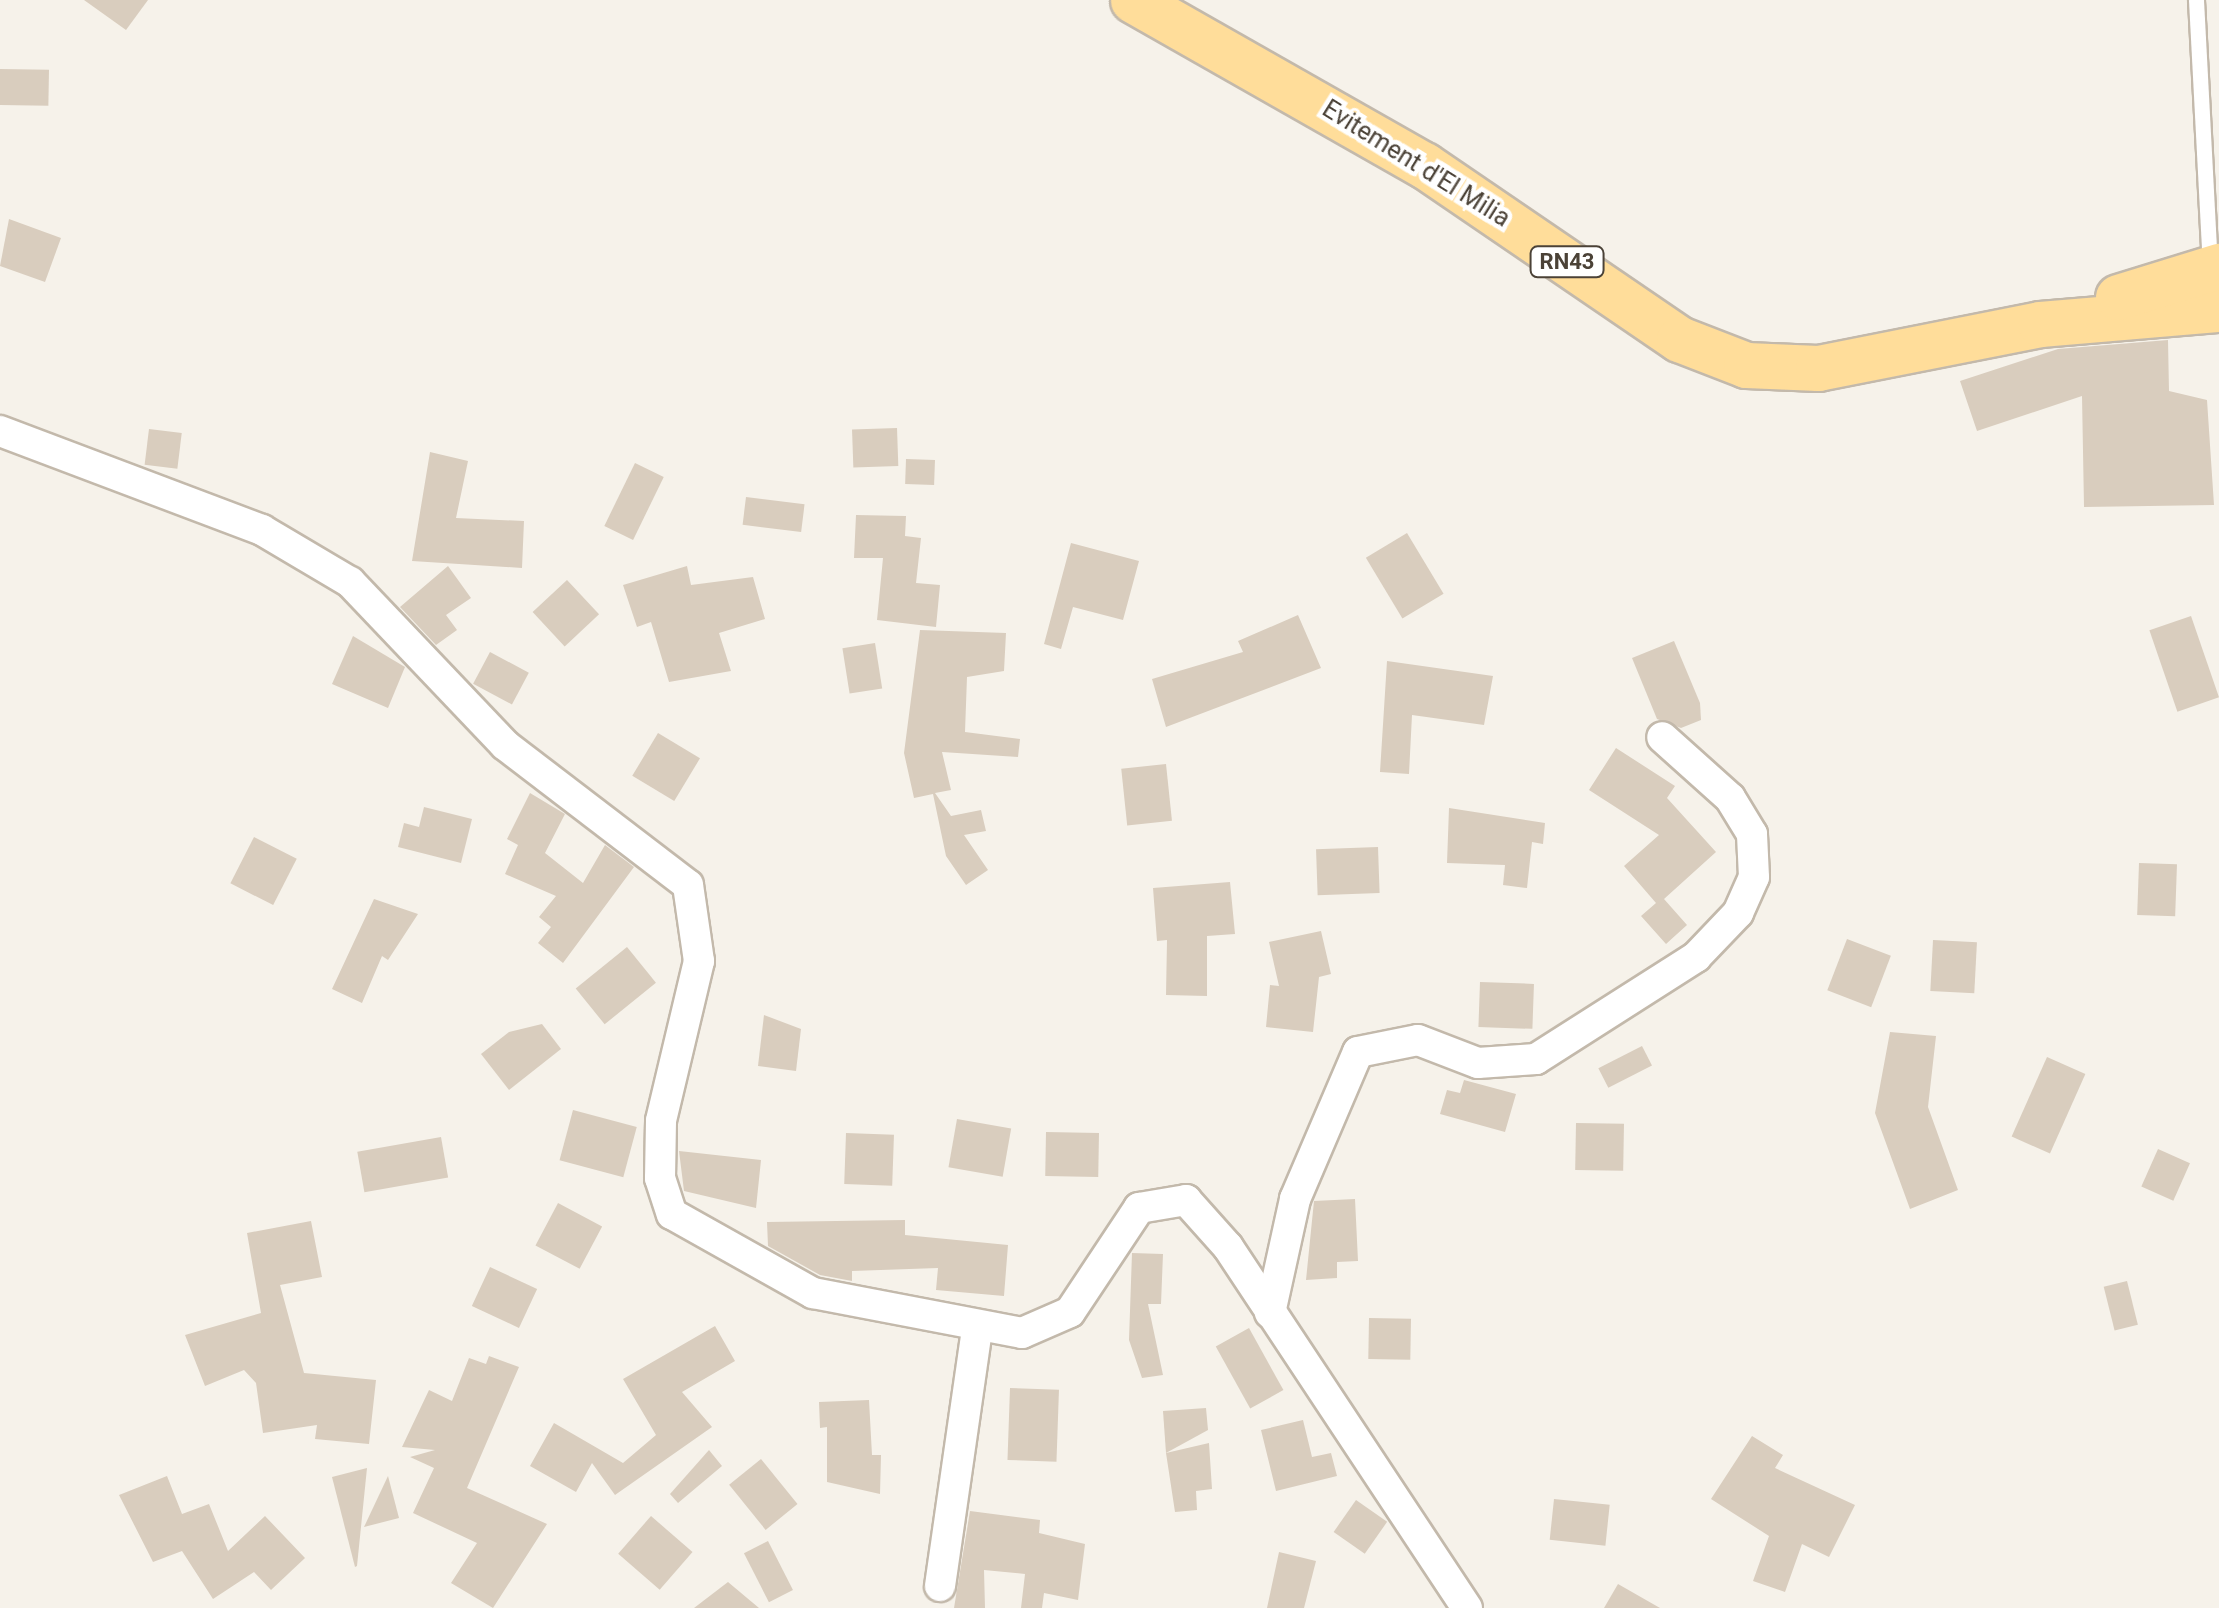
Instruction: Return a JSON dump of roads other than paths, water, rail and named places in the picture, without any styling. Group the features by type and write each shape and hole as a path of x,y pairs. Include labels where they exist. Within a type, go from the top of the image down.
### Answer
{"main road":[{"name":"Evitement d'El Milia","path":"1133,0 1424,165 1711,355 1818,368 2040,324 2216,281"}],"street":[{"path":"0,431 262,530 350,582 505,745 666,862 688,885 701,932 661,1122 660,1178 672,1214 813,1293 977,1328 1039,1332 1055,1324 1127,1220 1163,1197 1196,1208 1467,1608"},
{"path":"1270,1313 1295,1199 1358,1052 1418,1040 1478,1063 1536,1059 1696,956 1738,913 1754,876 1752,834 1730,798 1662,737"},
{"path":"940,1586 977,1328"}],"lane":[{"path":"2196,0 2216,281"}]}
